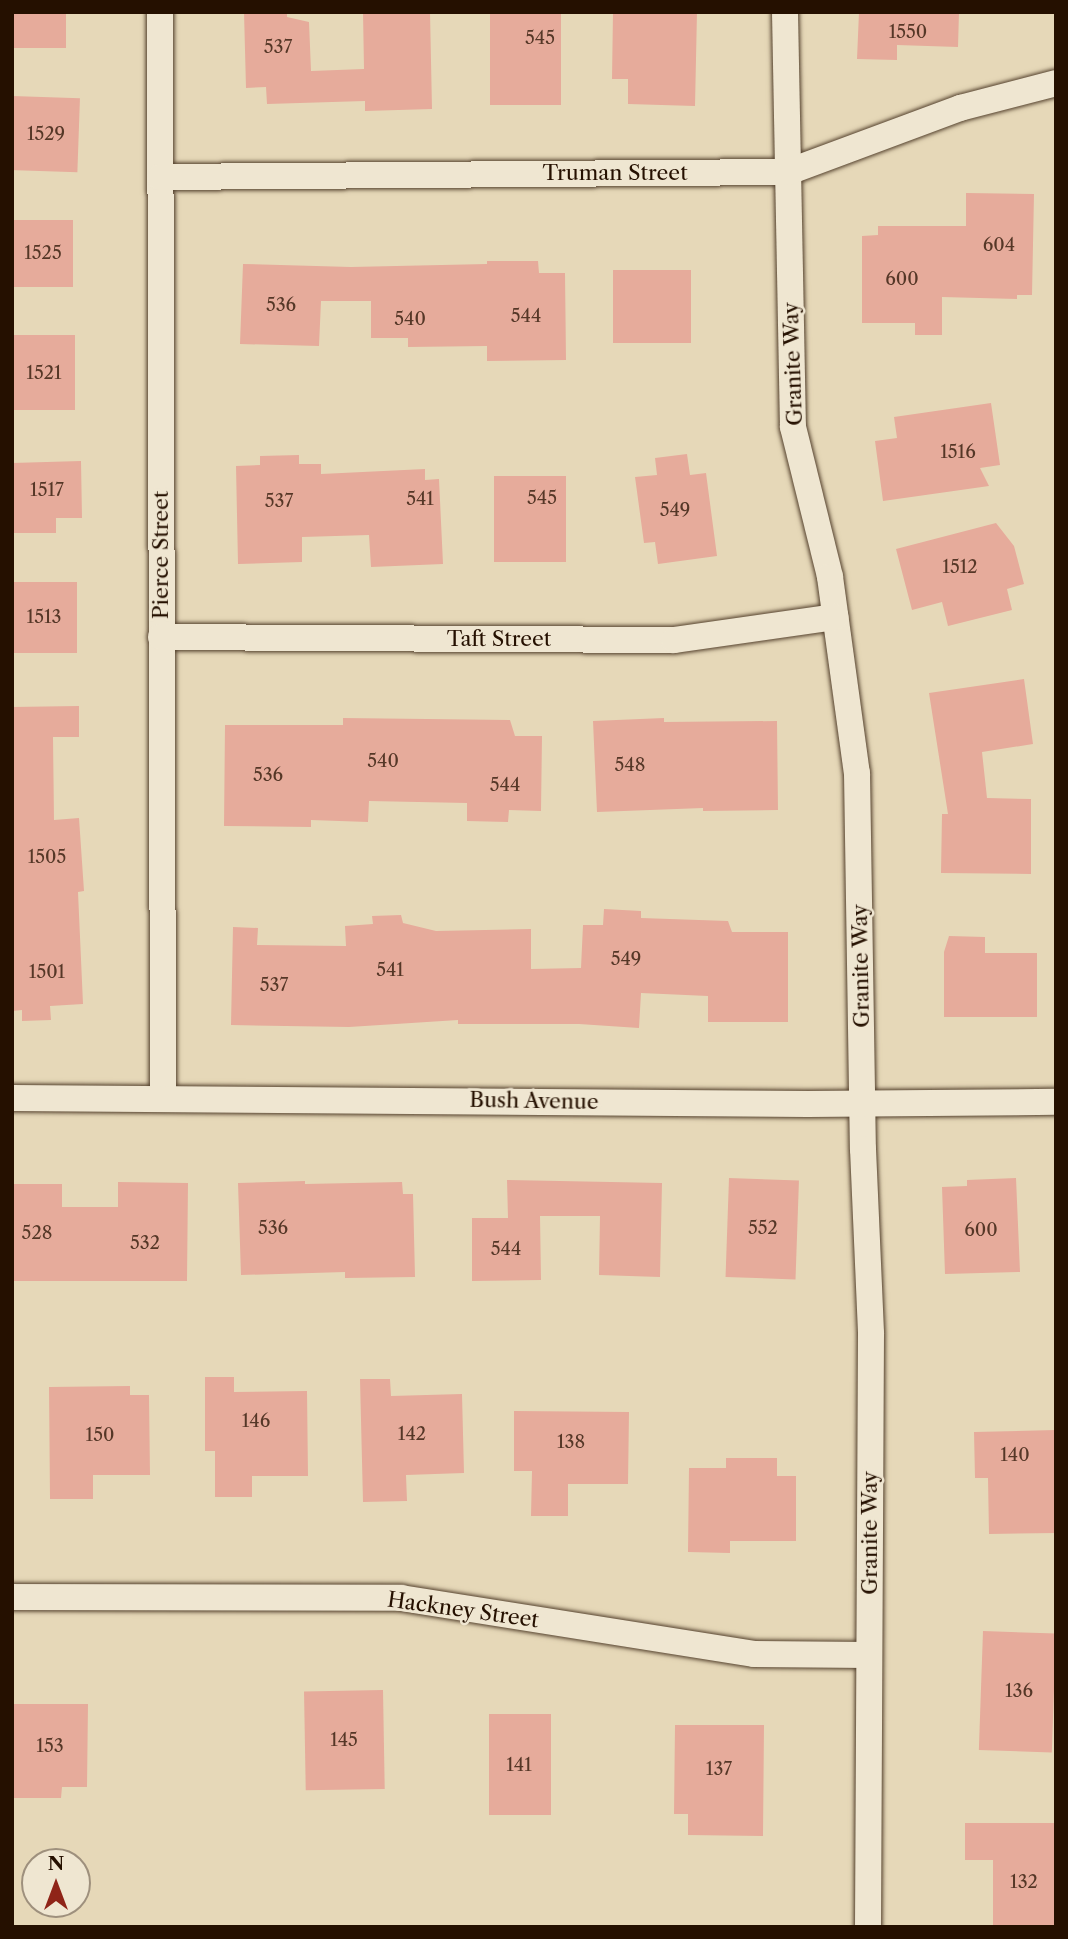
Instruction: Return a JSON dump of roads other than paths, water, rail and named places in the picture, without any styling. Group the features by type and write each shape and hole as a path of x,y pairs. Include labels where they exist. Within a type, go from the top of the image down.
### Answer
{"street":[{"name":"Pierce Street","path":"160,12 163,1097"},
{"name":"Granite Way","path":"785,12 793,427 830,577 857,772 863,1103 871,1334 868,1927"},
{"name":"Truman Street","path":"160,177 788,172 960,108 1056,83"},
{"name":"Taft Street","path":"161,637 674,640 835,618"},
{"name":"Bush Avenue","path":"12,1098 1056,1102"},
{"name":"Hackney Street","path":"12,1597 401,1598 754,1654 869,1655"}]}
